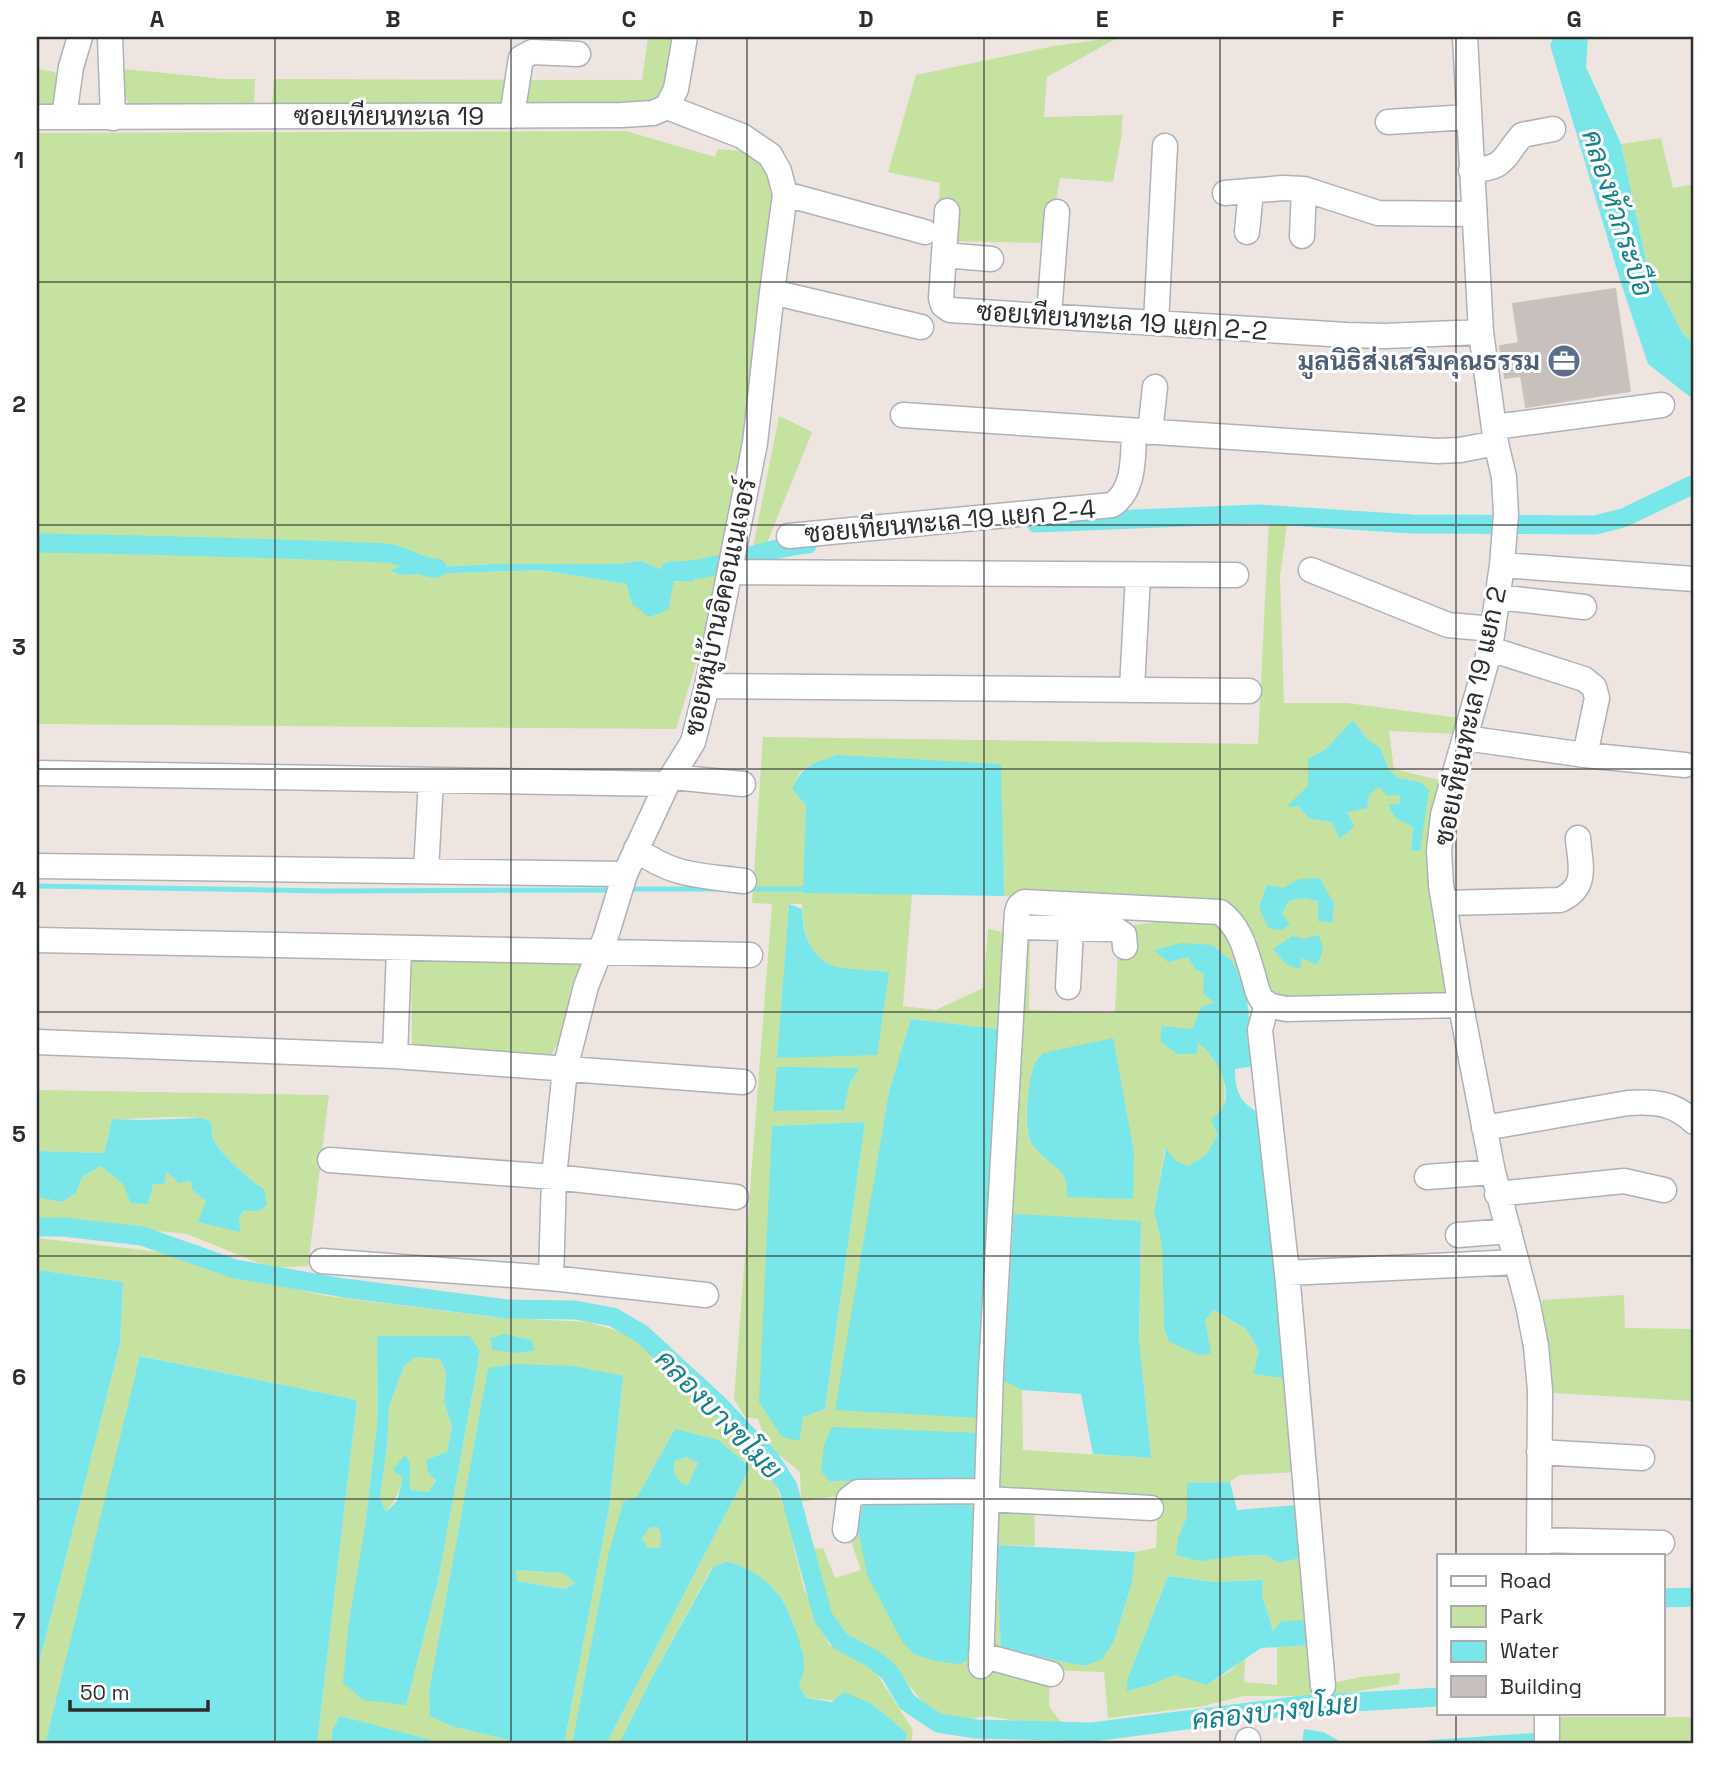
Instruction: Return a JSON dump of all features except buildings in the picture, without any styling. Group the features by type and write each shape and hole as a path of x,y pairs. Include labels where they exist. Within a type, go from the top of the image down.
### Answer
{"street":[{"path":"667,107 676,89 685,37"},
{"name":"ซอยเทียนทะเล 19 แยก 2","path":"1465,37 1481,332 1495,435 1504,477 1505,526 1491,639 1443,815 1439,852 1444,903 1484,1128 1536,1346 1540,1390 1540,1547"},
{"path":"64,117 71,67 78,46 109,48 113,118"},
{"path":"512,116 521,58 532,52 578,54"},
{"name":"ซอยเทียนทะเล 19","path":"37,117 622,116 653,113 667,107"},
{"name":"ซอยหมู่บ้านอิคอนเนเจอร์","path":"551,1278 554,1177 565,1069 586,986 622,885 636,849 692,742 707,686 755,443 785,194 779,171 770,155 742,136 667,107"},
{"path":"1388,122 1468,117"},
{"path":"1471,170 1492,169 1499,165 1522,135 1553,129"},
{"path":"1156,323 1165,146"},
{"path":"1303,236 1304,189"},
{"path":"1225,193 1304,189 1378,214 1473,214"},
{"path":"1247,232 1251,191"},
{"path":"785,194 925,232"},
{"name":"ซอยเทียนทะเล 19 แยก 2-2","path":"947,211 941,298 943,305 950,310 1346,335 1481,332"},
{"path":"1049,315 1058,212"},
{"path":"944,255 991,259"},
{"path":"772,292 920,327"},
{"name":"ซอยเทียนทะเล 19 แยก 2-4","path":"789,536 1112,505 1124,497 1130,481 1155,387"},
{"path":"903,415 1438,451 1460,450 1495,435 1662,405"},
{"path":"1502,565 1694,579"},
{"path":"1311,570 1448,625 1491,639 1584,679 1594,687 1597,698 1585,755"},
{"path":"731,572 1236,575"},
{"path":"1132,688 1138,575"},
{"path":"1498,597 1584,607"},
{"path":"707,686 1249,691"},
{"path":"1465,738 1585,755 1685,765"},
{"path":"37,773 431,780 670,780 743,784"},
{"path":"426,870 431,780"},
{"path":"1444,903 1560,900 1573,894 1580,885 1581,874 1578,838"},
{"path":"636,849 668,869 686,874 744,881"},
{"path":"37,866 426,870 622,885"},
{"path":"1051,1674 981,1660 991,1371 1019,906 1024,902 1220,912 1229,918 1241,937 1258,992 1266,1003 1286,1009 1461,1005"},
{"path":"1016,927 1115,929 1124,935 1125,947"},
{"path":"1068,988 1071,929"},
{"path":"37,940 599,954 750,955"},
{"path":"395,1056 399,949"},
{"path":"1266,1003 1260,1030 1287,1273 1323,1686"},
{"path":"37,1042 395,1056 743,1082"},
{"path":"1484,1128 1651,1101 1683,1112 1694,1122"},
{"path":"330,1160 554,1177 736,1197"},
{"path":"1427,1178 1495,1183 1624,1181 1664,1190"},
{"path":"1458,1236 1509,1231"},
{"path":"322,1261 551,1278 706,1295"},
{"path":"1287,1273 1517,1262"},
{"path":"1539,1452 1642,1458"},
{"path":"845,1530 849,1499 858,1492 987,1495 1151,1508"},
{"path":"1540,1547 1662,1543"},
{"path":"1547,1714 1547,1744"}],"green space":[{"path":"648,37 674,37 667,93 657,102 643,105 272,103 274,79 642,80"},
{"path":"1119,37 1047,77 1044,117 1123,115 1113,182 1060,178 1049,243 937,241 940,183 888,172 916,75 1054,46"},
{"path":"37,69 55,72 60,92 57,107 37,108"},
{"path":"125,69 225,79 255,79 254,108 129,105 122,88"},
{"path":"626,131 715,157 718,149 743,151 768,164 773,191 750,442 707,628 676,729 37,724 37,133","holes":["415,553 438,567 617,564 641,561 660,569 695,571 632,604 626,584 540,570 400,575 391,570 414,562"]},
{"path":"1661,138 1673,188 1694,184 1694,344 1683,334 1647,265 1621,144"},
{"path":"779,416 812,432 763,553 752,552"},
{"path":"1269,519 1287,525 1280,576 1284,703 1347,703 1459,718 1457,734 1389,731 1394,769 1443,781 1434,804 1430,902 1449,996 1276,997 1262,982 1256,938 1238,917 1208,904 1004,896 1000,764 810,765 799,773 792,789 806,805 804,892 912,894 903,1006 936,1010 983,988 988,929 1030,937 1029,1010 1115,1013 1118,951 1134,925 1192,917 1210,919 1232,935 1246,990 1188,957 1195,969 1204,974 1216,1003 1202,1006 1192,1030 1221,1069 1224,1107 1213,1145 1203,1157 1188,1166 1176,1161 1165,1149 1154,1211 1162,1246 1164,1328 1210,1352 1205,1319 1213,1310 1246,1329 1259,1351 1253,1374 1290,1379 1301,1472 1239,1475 1230,1482 1187,1483 1187,1516 1178,1538 1235,1556 1265,1555 1280,1563 1300,1558 1313,1620 1273,1631 1262,1596 1263,1580 1213,1582 1168,1576 1128,1677 1126,1691 1147,1686 1175,1674 1207,1685 1229,1672 1245,1658 1244,1682 1277,1685 1277,1647 1312,1645 1312,1688 1360,1677 1400,1673 1399,1684 1331,1696 1243,1696 1203,1706 1108,1718 1104,1672 1050,1670 1049,1706 1063,1725 1042,1725 987,1716 965,1720 941,1716 925,1705 894,1667 842,1636 823,1599 812,1549 823,1548 835,1578 861,1570 835,1496 801,1502 800,1472 767,1445 758,1419 745,1417 734,1399 772,904 752,903 763,737 1258,744","holes":["1353,720 1366,738 1380,748 1389,770 1399,778 1420,782 1423,823 1420,851 1411,851 1413,827 1395,818 1389,804 1399,804 1400,794 1378,787 1347,812 1339,838 1332,822 1310,819 1298,806 1308,786 1308,759 1325,751","1299,879 1334,903 1302,898 1289,901 1282,915 1290,924 1259,907","789,904 802,904 808,940 824,961 845,968 889,972 777,1058","911,1019 998,1029 836,1410 889,1091","859,1068 850,1083 844,1110 773,1111","1032,1068 1126,1111 1134,1152 1067,1197 1064,1176 1038,1152 1028,1137 1028,1097","865,1122 825,1409 803,1417 772,1126","1141,1221 1139,1338 1151,1458 1023,1450 1022,1390 1004,1380","980,1434 961,1482 829,1481","1034,1497 1158,1502 1156,1548 1135,1552 1132,1583 1114,1641 1084,1666 1001,1649 997,1545 1035,1546"]},
{"path":"411,954 580,960 582,976 563,1035 551,1055 412,1046"},
{"path":"37,1090 329,1095 308,1266 271,1268 187,1234 37,1219 37,1197 62,1202 76,1193 82,1177 101,1166 123,1184 153,1184 166,1171 192,1181 192,1190 206,1201 239,1218 245,1211 258,1211 264,1189 221,1151 213,1138 211,1121 190,1117 112,1119 104,1153 39,1151 37,1178"},
{"path":"37,1238 168,1253 222,1273 327,1296 493,1317 588,1322 625,1333 646,1344 773,1477 785,1511 804,1589 829,1645 871,1665 913,1730 911,1744 905,1744 907,1733 872,1704 806,1698 799,1686 804,1663 712,1567 619,1744 606,1744 750,1467 675,1429 608,1556 572,1744 564,1744 609,1508 623,1376 488,1368 429,1691 430,1715 451,1726 525,1744 446,1744 340,1717 332,1731 331,1744 317,1744 357,1400 141,1356 45,1744 37,1744 37,1671 120,1344 123,1282 37,1270","holes":["377,1337 480,1353 438,1581 406,1704 349,1621 366,1520 378,1414"]},
{"path":"1624,1295 1625,1328 1694,1329 1694,1455 1691,1455 1691,1401 1554,1393 1548,1378 1542,1300"},
{"path":"415,1357 440,1359 446,1373 444,1401 452,1427 447,1452 430,1492 410,1490 410,1463 397,1495 386,1512 380,1498 389,1406 404,1366"},
{"path":"687,1457 698,1463 689,1485 680,1483 673,1473 674,1462"},
{"path":"658,1527 661,1535 660,1549 648,1548 642,1539 649,1528"},
{"path":"515,1570 563,1573 575,1583 565,1589 517,1581"},
{"path":"1557,1717 1694,1717 1694,1744 1557,1744"}],"water":[{"name":"คลองหัวกระบือ","path":"1554,37 1588,37 1586,67 1621,144 1647,265 1683,334 1694,344 1694,400 1648,364 1550,45"},
{"path":"415,553 438,567 617,564 641,561 660,569 695,571 694,581 674,581 668,610 649,617 632,604 626,584 540,570 400,575 390,570 414,562"},
{"path":"1353,720 1366,738 1380,748 1389,770 1399,778 1420,782 1429,790 1420,851 1411,851 1413,827 1395,818 1388,804 1399,804 1400,795 1387,796 1379,787 1369,795 1367,808 1347,812 1354,827 1339,839 1332,822 1310,819 1298,806 1286,807 1308,786 1308,759 1325,750"},
{"path":"837,755 1001,764 1004,896 803,893 806,805 792,789 805,770"},
{"path":"1319,878 1334,903 1332,923 1318,921 1318,901 1302,898 1289,901 1282,914 1290,924 1282,930 1268,928 1259,907 1267,885 1284,888 1299,879"},
{"path":"789,904 802,909 809,942 824,961 844,968 889,972 877,1055 777,1058"},
{"path":"1318,935 1322,950 1317,965 1302,958 1300,969 1286,964 1273,949 1292,936 1305,939"},
{"path":"1182,943 1212,945 1232,961 1246,990 1254,1066 1235,1069 1235,1078 1244,1102 1262,1115 1290,1379 1253,1374 1259,1351 1246,1329 1214,1310 1205,1320 1211,1353 1200,1355 1169,1342 1164,1328 1162,1246 1154,1211 1166,1148 1176,1161 1188,1166 1206,1155 1218,1135 1211,1120 1222,1109 1226,1091 1216,1063 1198,1043 1196,1054 1177,1054 1160,1041 1162,1026 1192,1029 1202,1006 1215,1003 1203,993 1204,974 1195,969 1188,957 1168,962 1154,950"},
{"path":"911,1019 998,1029 1002,1042 981,1418 835,1410 889,1091"},
{"path":"1113,1038 1134,1152 1133,1199 1067,1197 1065,1178 1057,1167 1039,1153 1030,1139 1027,1110 1033,1068 1043,1053"},
{"path":"777,1067 859,1068 850,1083 844,1110 773,1111"},
{"path":"201,1118 211,1121 213,1138 228,1159 264,1189 267,1205 258,1211 244,1211 239,1218 240,1232 198,1222 206,1201 192,1190 191,1181 179,1183 167,1172 164,1184 153,1184 148,1204 131,1203 123,1184 101,1166 82,1177 76,1193 62,1202 37,1197 38,1151 104,1153 112,1119"},
{"path":"865,1122 825,1409 803,1417 799,1441 782,1437 759,1402 772,1126"},
{"path":"1014,1214 1141,1221 1139,1338 1151,1458 1093,1454 1081,1394 1022,1390 1004,1381"},
{"path":"37,1270 123,1282 120,1344 37,1671"},
{"path":"505,1334 531,1340 535,1350 520,1353 492,1350 491,1338"},
{"path":"377,1336 470,1336 480,1352 438,1581 406,1705 364,1700 343,1683 378,1414","holes":["415,1357 440,1359 446,1373 444,1401 452,1427 447,1452 426,1460 428,1472 436,1480 429,1492 410,1490 410,1463 405,1455 393,1470 403,1478 397,1501 386,1512 380,1498 389,1406 404,1366"]},
{"path":"140,1356 357,1400 317,1744 45,1744"},
{"path":"514,1364 573,1366 623,1376 609,1508 564,1744 525,1744 451,1726 430,1716 429,1691 488,1368","holes":["516,1570 563,1573 575,1583 565,1589 517,1581"]},
{"path":"832,1427 980,1433 981,1481 829,1481 821,1471 824,1444"},
{"path":"675,1429 718,1440 750,1467 606,1744 572,1744 608,1556 623,1502 637,1497","holes":["687,1457 698,1463 688,1485 680,1482 674,1473 674,1462","658,1527 661,1535 660,1548 648,1548 642,1539 649,1528"]},
{"path":"1230,1482 1237,1510 1297,1505 1300,1558 1280,1563 1265,1555 1201,1561 1176,1555 1178,1538 1187,1516 1187,1483"},
{"path":"967,1501 978,1516 975,1654 961,1664 940,1662 916,1655 903,1643 867,1575 858,1529 863,1504"},
{"path":"996,1545 1135,1552 1132,1583 1114,1641 1102,1659 1084,1666 1001,1649"},
{"path":"726,1562 756,1574 775,1591 783,1603 802,1650 804,1668 799,1686 806,1698 832,1702 844,1692 872,1704 907,1733 905,1744 619,1744 650,1681 713,1567"},
{"path":"1168,1576 1213,1582 1263,1580 1262,1596 1273,1631 1282,1621 1313,1620 1312,1645 1261,1648 1207,1685 1175,1675 1126,1691 1128,1677"},
{"path":"340,1716 446,1744 331,1744 332,1731"},
{"path":"1304,1729 1323,1732 1345,1744 1302,1744"},
{"path":"1534,1733 1534,1744 1421,1744 1430,1740"}],"waterway":[{"path":"1036,523 1258,514 1412,524 1595,525 1623,518 1694,484"},
{"path":"37,543 386,553 437,568"},
{"path":"670,571 705,568 790,546 808,544"},
{"path":"37,886 326,891 615,890"},
{"path":"628,889 716,889"},
{"path":"747,889 803,889"},
{"name":"คลองบางขโมย","path":"37,1227 63,1227 142,1236 235,1269 344,1288 507,1309 575,1310 613,1317 642,1334 720,1406 771,1460 788,1487 823,1617 840,1641 875,1660 890,1673 907,1702 938,1723 976,1729 1092,1732 1303,1705 1437,1697"},
{"name":"คลองบางขโมย","path":"1664,1598 1694,1597"}],"place":[{"name":"มูลนิธิส่งเสริมคุณธรรม","path":"1564,361"}]}
